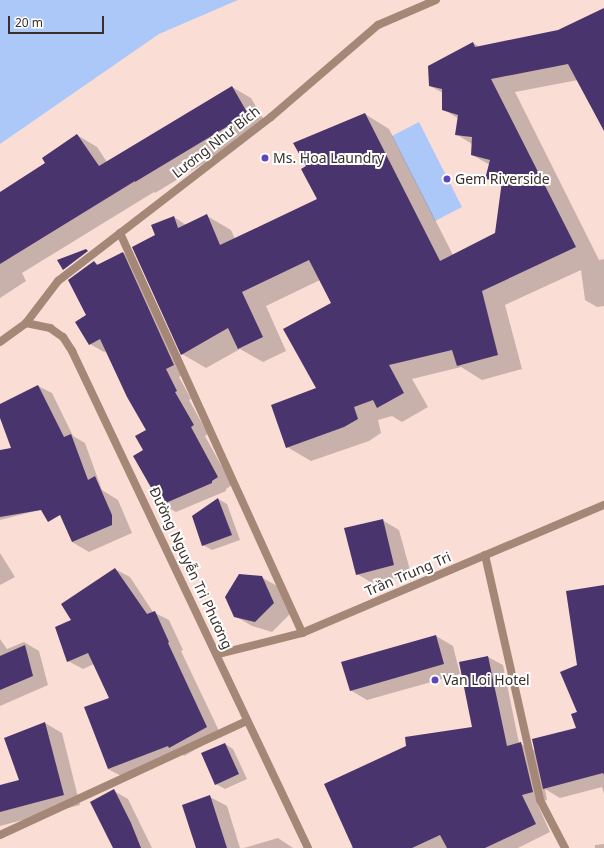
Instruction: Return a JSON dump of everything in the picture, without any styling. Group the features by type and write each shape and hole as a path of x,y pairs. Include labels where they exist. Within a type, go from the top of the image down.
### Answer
{"street":[{"name":"Lương Như Bích","path":"0,342 26,324 58,281 271,117 378,25 436,0"},
{"path":"120,233 302,633"},
{"name":"Đường Nguyễn Tri Phương","path":"26,324 50,328 63,336 72,351 218,654 247,721 308,848"},
{"name":"Trần Trung Tri","path":"218,654 302,633 604,506"},
{"path":"485,555 540,800 564,848"},
{"path":"0,835 247,721"}],"water":[{"path":"0,0 238,0 159,34 0,144"},
{"path":"419,122 462,207 435,221 392,136"}],"building":[{"path":"604,8 604,131 568,64 491,79 576,247 482,291 498,355 457,366 452,350 389,365 404,393 377,408 373,400 354,407 358,419 344,427 286,448 271,405 316,388 283,329 331,303 309,260 242,292 263,337 238,349 228,328 181,355 132,247 155,235 151,225 174,216 178,228 207,214 220,245 317,199 301,169 306,166 293,143 365,113 440,261 495,233 502,181 485,179 490,160 471,155 472,137 455,135 458,115 442,110 442,89 429,86 428,66 473,42 475,47 558,30"},
{"path":"232,86 248,114 0,264 0,192 45,163 42,158 77,134 99,166"},
{"path":"86,249 88,251 63,270 57,260"},
{"path":"123,252 174,365 166,369 177,391 175,392 194,425 191,427 218,477 212,481 212,483 161,505 133,456 143,450 135,436 146,430 127,397 100,339 89,345 75,322 86,315 68,280 94,261 97,265"},
{"path":"38,385 64,437 71,434 88,480 95,476 112,515 112,525 72,542 60,515 48,522 41,510 0,517 0,450 11,448 0,418 0,404"},
{"path":"218,498 232,535 202,546 192,516"},
{"path":"383,519 394,565 356,575 344,528"},
{"path":"115,568 147,614 155,611 169,642 168,643 207,727 169,748 168,746 108,769 84,707 109,698 88,653 67,662 55,627 71,620 61,604"},
{"path":"239,574 262,576 274,603 255,622 234,617 225,597"},
{"path":"604,585 604,775 603,773 543,789 532,739 576,728 571,714 577,712 560,672 577,665 566,591"},
{"path":"436,635 444,664 350,691 341,662"},
{"path":"25,645 33,676 0,690 0,656"},
{"path":"488,656 507,746 521,742 533,792 522,795 536,824 485,848 447,848 440,835 412,848 353,848 324,784 406,746 405,737 472,727 459,662"},
{"path":"45,722 64,795 0,812 0,785 19,780 4,738"},
{"path":"225,743 239,774 215,785 201,753"},
{"path":"114,789 131,823 141,848 113,848 90,802"},
{"path":"210,795 227,848 196,848 182,805"}],"place":[{"name":"Ms. Hoa Laundry","path":"265,158"},
{"name":"Gem Riverside","path":"447,179"},
{"name":"Van Loi Hotel","path":"435,680"}]}
